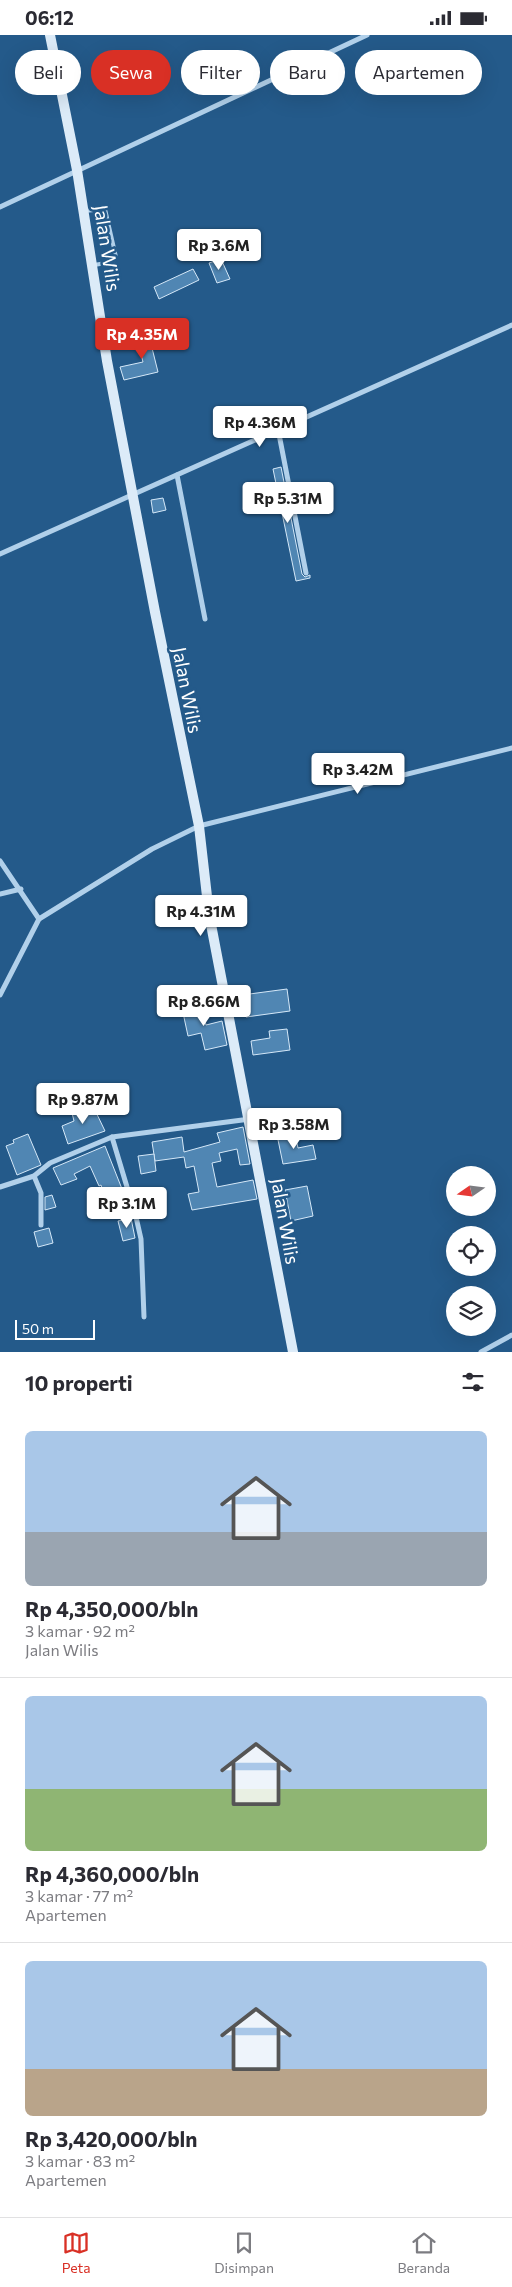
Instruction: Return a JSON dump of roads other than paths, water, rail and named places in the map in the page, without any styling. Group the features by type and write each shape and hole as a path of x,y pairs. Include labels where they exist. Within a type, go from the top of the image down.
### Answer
{"main road":[{"name":"Jalan Wilis","path":"50,36 94,265 107,361 180,741 200,825 209,914 250,1119 293,1352"}],"street":[{"path":"0,207 367,35"},
{"path":"0,554 512,325"},
{"path":"278,429 306,573"},
{"path":"177,475 205,619"},
{"path":"0,995 39,919 152,849 200,825 512,748"},
{"path":"0,861 21,889 39,919"},
{"path":"0,894 21,889"},
{"path":"0,1187 34,1177 50,1163 112,1137 250,1119"},
{"path":"112,1137 141,1239 144,1317"},
{"path":"34,1177 41,1193 41,1225"},
{"path":"481,1352 512,1335"}],"lane":[{"path":"84,211 105,209 114,245 116,257 112,261 94,265"}]}
